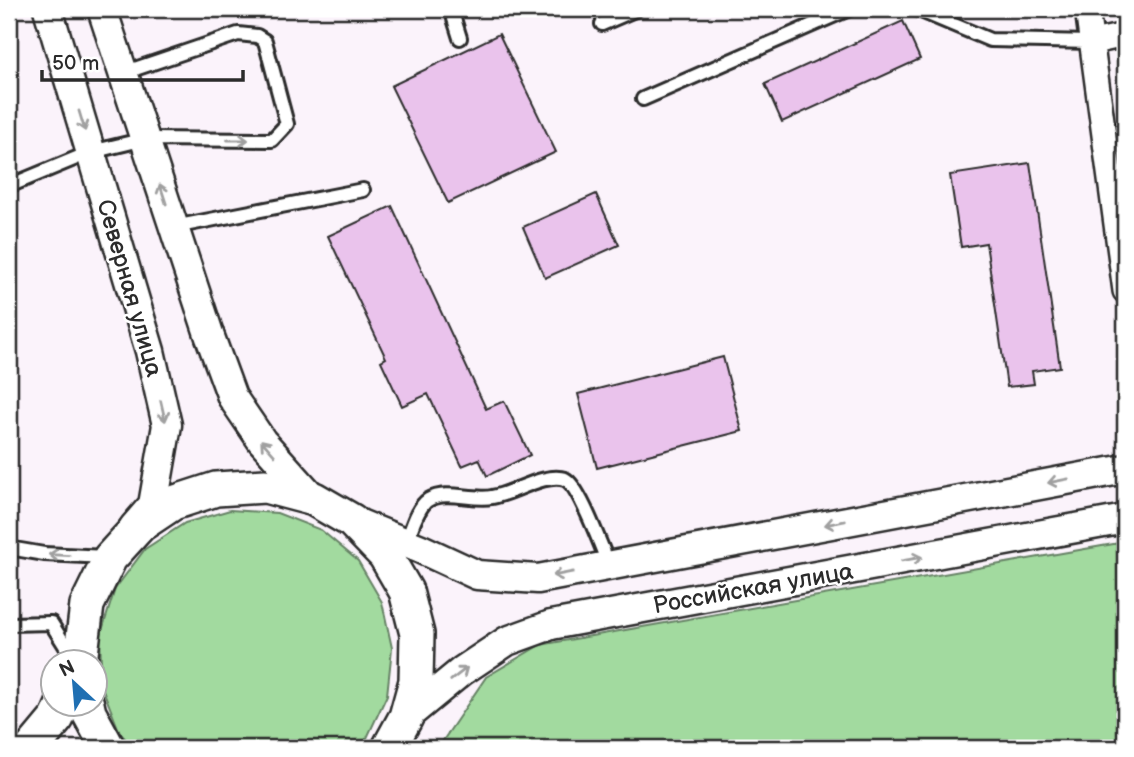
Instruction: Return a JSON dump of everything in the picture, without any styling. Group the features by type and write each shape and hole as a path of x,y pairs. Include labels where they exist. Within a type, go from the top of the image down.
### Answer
{"main road":[{"path":"80,648 87,605 110,558 140,525 173,503 216,489 265,486 314,499 352,521 385,555 406,592 417,634 416,681 406,718 389,748"},
{"path":"32,748 57,718"},
{"path":"92,718 108,748"}],"street":[{"name":"Северная улица","path":"48,9 150,351 166,425 153,505 110,558"},
{"path":"1087,9 1125,290"},
{"path":"107,10 123,74 232,397 262,441 314,499"},
{"path":"1093,42 1125,35"},
{"path":"352,521 477,575 538,579 1125,469"},
{"name":"Российская улица","path":"406,718 462,671 508,641 551,625 1125,519"}],"lane":[{"path":"451,9 460,38"},
{"path":"602,24 637,9"},
{"path":"643,99 849,9"},
{"path":"916,9 990,40 1093,42"},
{"path":"9,186 91,152 145,139 272,139 287,124 265,41 257,36 238,34 123,74"},
{"path":"174,227 363,190"},
{"path":"407,543 422,505 430,499 442,496 492,498 552,478 567,480 577,491 609,566"},
{"path":"9,548 44,554 110,558"},
{"path":"9,624 51,623 68,648"}],"green space":[{"path":"230,510 277,513 321,530 358,561 382,602 392,648 387,695 367,738 358,748 134,748 120,733 108,702 108,648 100,648 100,637 115,589 145,549 185,523"},
{"path":"1125,542 1125,748 438,748 486,677 540,645"}],"building":[{"path":"903,21 920,59 782,122 765,84"},
{"path":"499,34 556,152 448,203 391,86"},
{"path":"1030,163 1060,367 1032,371 1034,384 1007,387 986,243 961,247 950,175"},
{"path":"596,194 619,245 545,278 523,227"},
{"path":"392,206 486,409 504,401 530,455 487,476 479,459 462,466 428,394 402,406 381,361 386,358 328,236"},
{"path":"723,357 742,431 597,468 578,394"}]}
